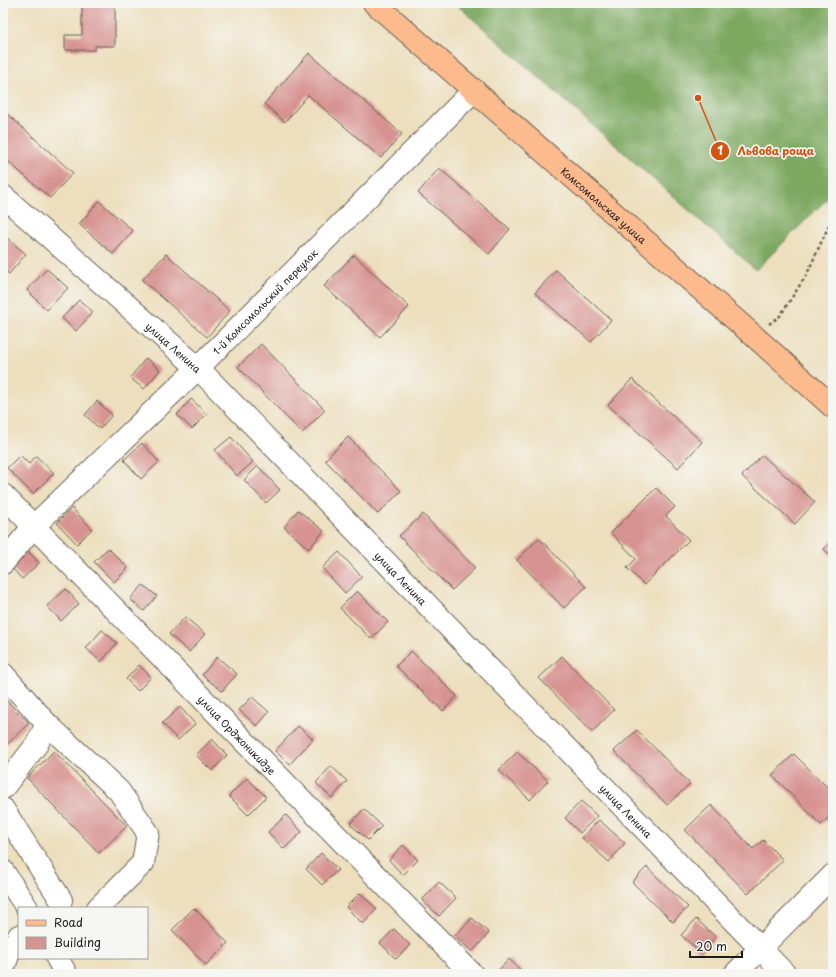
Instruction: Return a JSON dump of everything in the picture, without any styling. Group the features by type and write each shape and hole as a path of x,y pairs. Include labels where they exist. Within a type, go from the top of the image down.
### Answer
{"main road":[{"name":"Комсомольская улица","path":"374,3 833,407"}],"street":[{"name":"1-й Комсомольский переулок","path":"3,563 34,526 198,368 474,90"},
{"name":"улица Ленина","path":"3,196 198,368 785,974"},
{"name":"улица Орджоникидзе","path":"3,495 472,974"},
{"path":"3,674 47,724 119,791 148,833 143,863 99,907"},
{"path":"3,788 37,744 47,724"},
{"path":"3,809 61,905"},
{"path":"3,871 26,907"},
{"path":"735,974 833,875"},
{"path":"3,969 10,950 18,938"},
{"path":"58,959 66,974"}],"path":[{"path":"754,336 780,316 806,274 833,216"}],"green space":[{"path":"455,3 833,3 833,193 756,270"}],"building":[{"path":"82,3 115,3 115,46 95,46 95,50 65,50 65,35 82,35"},
{"path":"309,53 402,134 381,158 308,95 285,122 264,104"},
{"path":"3,110 73,173 50,198 3,157"},
{"path":"439,168 510,229 489,254 418,193"},
{"path":"99,201 133,231 113,254 79,224"},
{"path":"7,238 26,254 9,274 3,269 3,243"},
{"path":"166,254 230,311 207,337 142,280"},
{"path":"354,255 409,307 380,337 324,286"},
{"path":"47,269 68,288 47,310 27,290"},
{"path":"556,270 611,320 591,342 535,293"},
{"path":"79,300 93,312 76,331 62,318"},
{"path":"261,344 325,410 302,433 238,367"},
{"path":"146,358 160,370 144,389 130,378"},
{"path":"632,379 702,442 678,468 608,405"},
{"path":"191,399 207,414 192,429 177,415"},
{"path":"97,401 112,415 100,429 85,415"},
{"path":"231,437 253,462 237,476 215,450"},
{"path":"348,437 401,491 378,514 325,460"},
{"path":"142,443 159,462 141,479 124,460"},
{"path":"20,455 29,464 36,456 54,473 33,494 7,468"},
{"path":"762,455 815,502 795,524 742,476"},
{"path":"258,466 280,490 266,503 244,480"},
{"path":"656,488 675,507 666,516 689,540 644,585 627,568 636,559 611,533"},
{"path":"72,508 92,529 77,544 57,523"},
{"path":"298,510 324,531 309,549 284,527"},
{"path":"423,514 475,568 452,590 399,536"},
{"path":"539,538 586,587 564,608 517,560"},
{"path":"833,539 833,558 824,549"},
{"path":"108,548 128,568 114,582 94,562"},
{"path":"27,550 39,563 22,579 10,566"},
{"path":"339,552 362,577 345,593 322,568"},
{"path":"143,585 157,596 144,611 130,599"},
{"path":"66,589 79,604 61,621 47,606"},
{"path":"357,591 388,622 371,639 340,608"},
{"path":"185,617 205,634 189,652 169,634"},
{"path":"102,630 117,643 101,662 86,648"},
{"path":"411,651 457,696 443,711 396,666"},
{"path":"562,656 614,710 592,732 539,678"},
{"path":"217,657 237,674 222,691 202,675"},
{"path":"139,665 151,677 138,691 126,679"},
{"path":"3,697 29,723 3,748"},
{"path":"252,697 269,712 257,726 239,710"},
{"path":"180,707 195,724 178,740 162,723"},
{"path":"298,726 313,739 290,764 275,751"},
{"path":"637,730 690,784 667,805 614,751"},
{"path":"212,739 227,755 212,771 196,755"},
{"path":"54,751 127,826 99,853 27,778"},
{"path":"517,752 548,781 530,800 499,770"},
{"path":"794,754 833,793 833,813 821,825 772,775"},
{"path":"331,766 347,781 332,798 316,783"},
{"path":"247,778 266,797 248,815 229,796"},
{"path":"581,801 597,816 580,833 565,818"},
{"path":"711,805 753,849 763,840 783,860 748,894 685,830"},
{"path":"364,809 382,826 368,840 350,824"},
{"path":"286,815 302,832 284,849 268,832"},
{"path":"599,820 625,843 609,862 582,838"},
{"path":"403,845 418,860 403,875 389,860"},
{"path":"321,853 338,870 322,885 306,869"},
{"path":"647,867 688,907 673,922 632,882"},
{"path":"439,882 456,898 439,916 422,900"},
{"path":"360,893 377,909 363,924 346,907"},
{"path":"194,908 228,943 206,965 172,930"},
{"path":"472,918 489,933 472,952 455,936"},
{"path":"696,919 716,937 701,953 681,935"},
{"path":"394,929 410,945 396,959 380,943"},
{"path":"509,959 525,974 495,974"}],"place":[{"name":"Львова роща","path":"698,98"}]}
